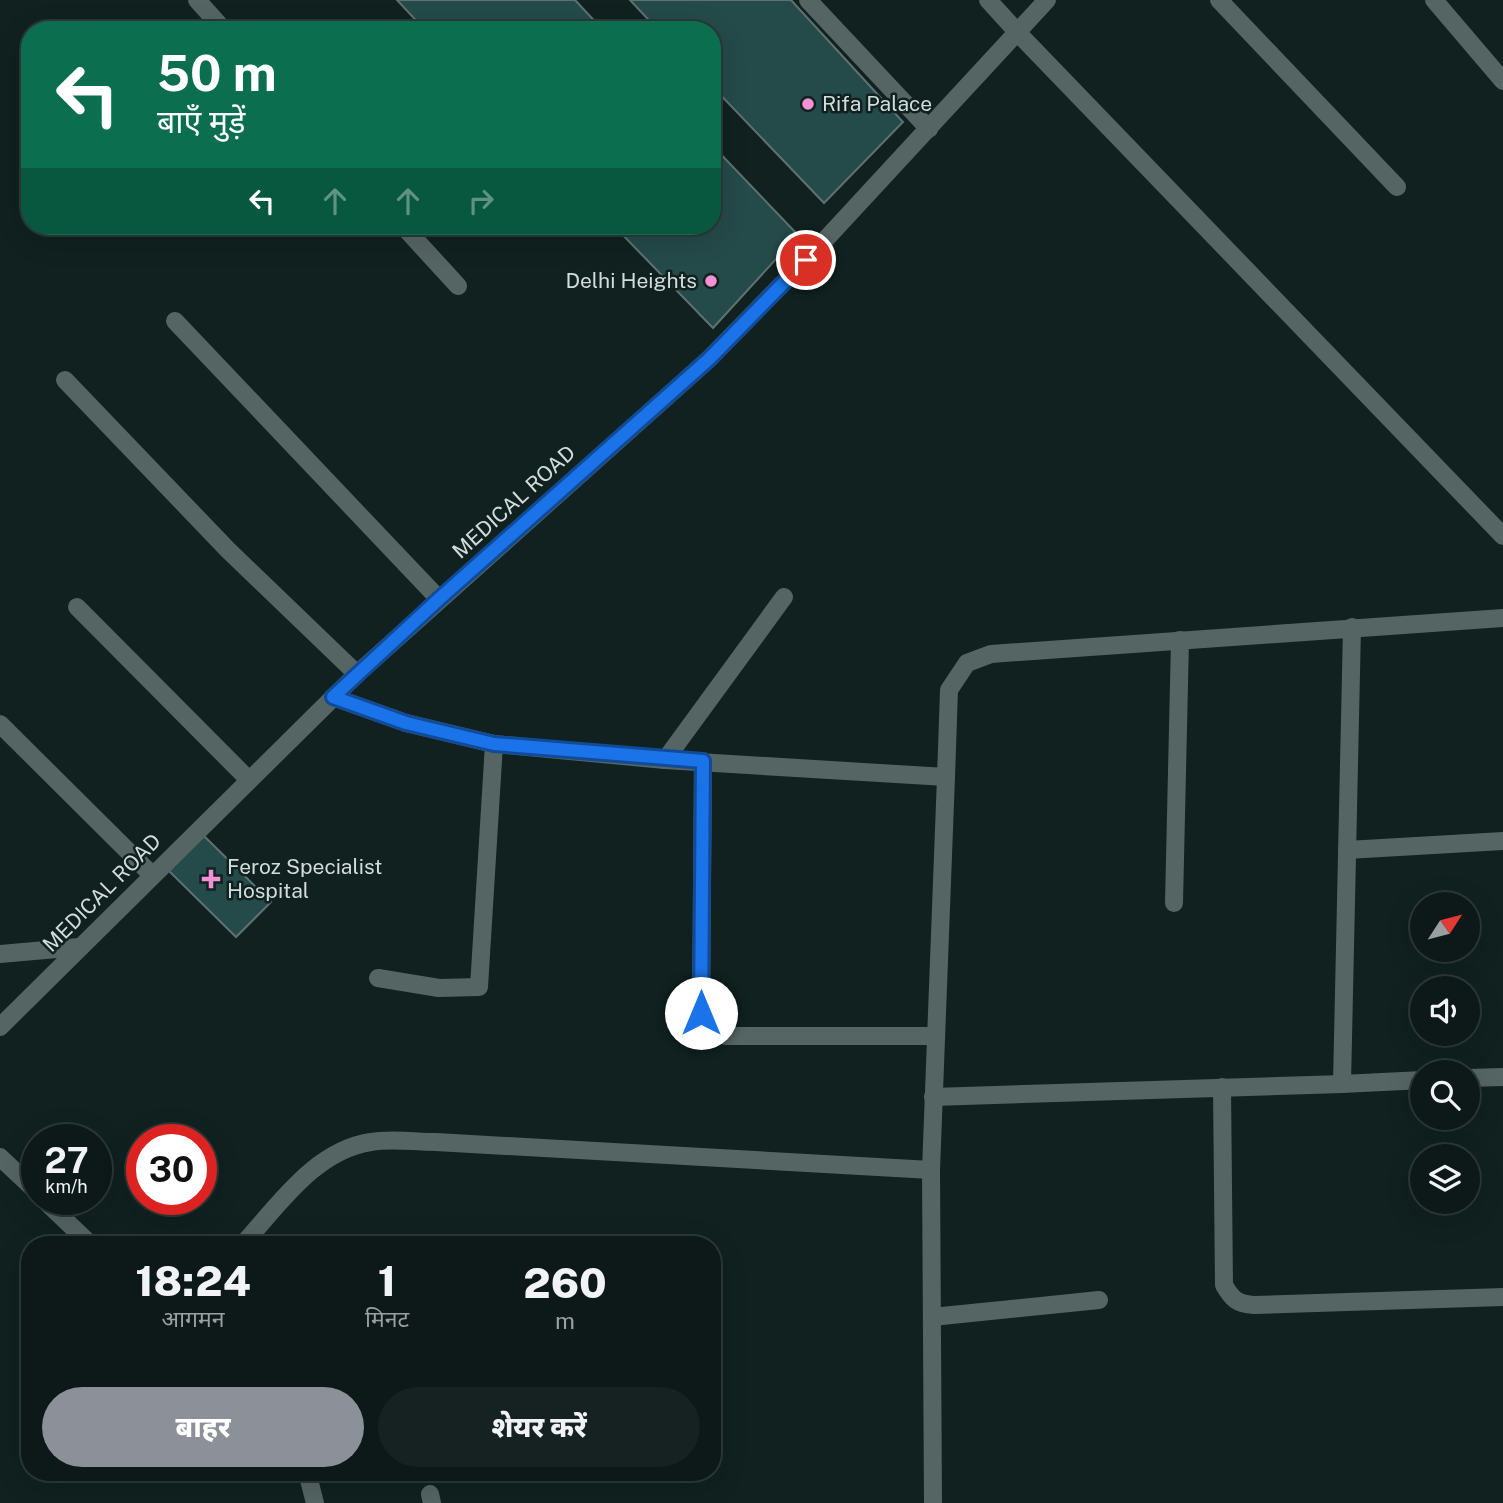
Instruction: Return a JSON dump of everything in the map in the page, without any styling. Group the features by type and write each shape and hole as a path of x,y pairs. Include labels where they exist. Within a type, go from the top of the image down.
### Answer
{"street":[{"path":"197,0 216,21"},
{"path":"808,0 929,129"},
{"path":"988,0 1503,536"},
{"name":"MEDICAL ROAD","path":"0,1027 357,674 709,359 825,240 1047,0"},
{"path":"1220,0 1397,187"},
{"path":"1434,0 1503,81"},
{"path":"411,235 458,286"},
{"path":"175,320 439,599"},
{"path":"65,380 228,550 357,674"},
{"path":"665,760 784,597"},
{"path":"77,607 249,780"},
{"path":"933,1503 930,1170 949,690 967,663 991,654 1503,618"},
{"path":"1342,1084 1352,627"},
{"path":"1174,903 1180,640"},
{"path":"333,697 406,723 494,744 665,760 946,777"},
{"path":"0,724 152,875"},
{"path":"378,978 439,988 479,987 494,744"},
{"path":"703,761 701,1013 710,1026 726,1036 936,1036"},
{"path":"1347,850 1503,841"},
{"path":"0,954 79,947"},
{"path":"1480,1078 1503,1077"},
{"path":"933,1097 1410,1081"},
{"path":"1222,1087 1224,1285 1231,1297 1241,1304 1503,1297"},
{"path":"250,1236 306,1175 332,1155 370,1142 449,1143 930,1170"},
{"path":"0,1157 21,1177"},
{"path":"60,1215 82,1236"},
{"path":"932,1317 1099,1300"},
{"path":"309,1481 315,1503"}],"building":[{"path":"397,0 575,0 595,21 417,21"},
{"name":"Rifa Palace","path":"630,0 791,0 903,122 824,203 721,95 721,21 650,21"},
{"name":"Delhi Heights","path":"721,154 798,235 713,328 623,235 721,235"},
{"path":"203,835 271,902 236,937 169,871"}],"place":[{"name":"Rifa Palace","path":"808,104"},
{"name":"Delhi Heights","path":"711,281"},
{"name":"Feroz Specialist Hospital","path":"211,879"}],"route":[{"path":"701,1013 703,761 494,744 406,723 333,697 709,359 806,260"}]}
